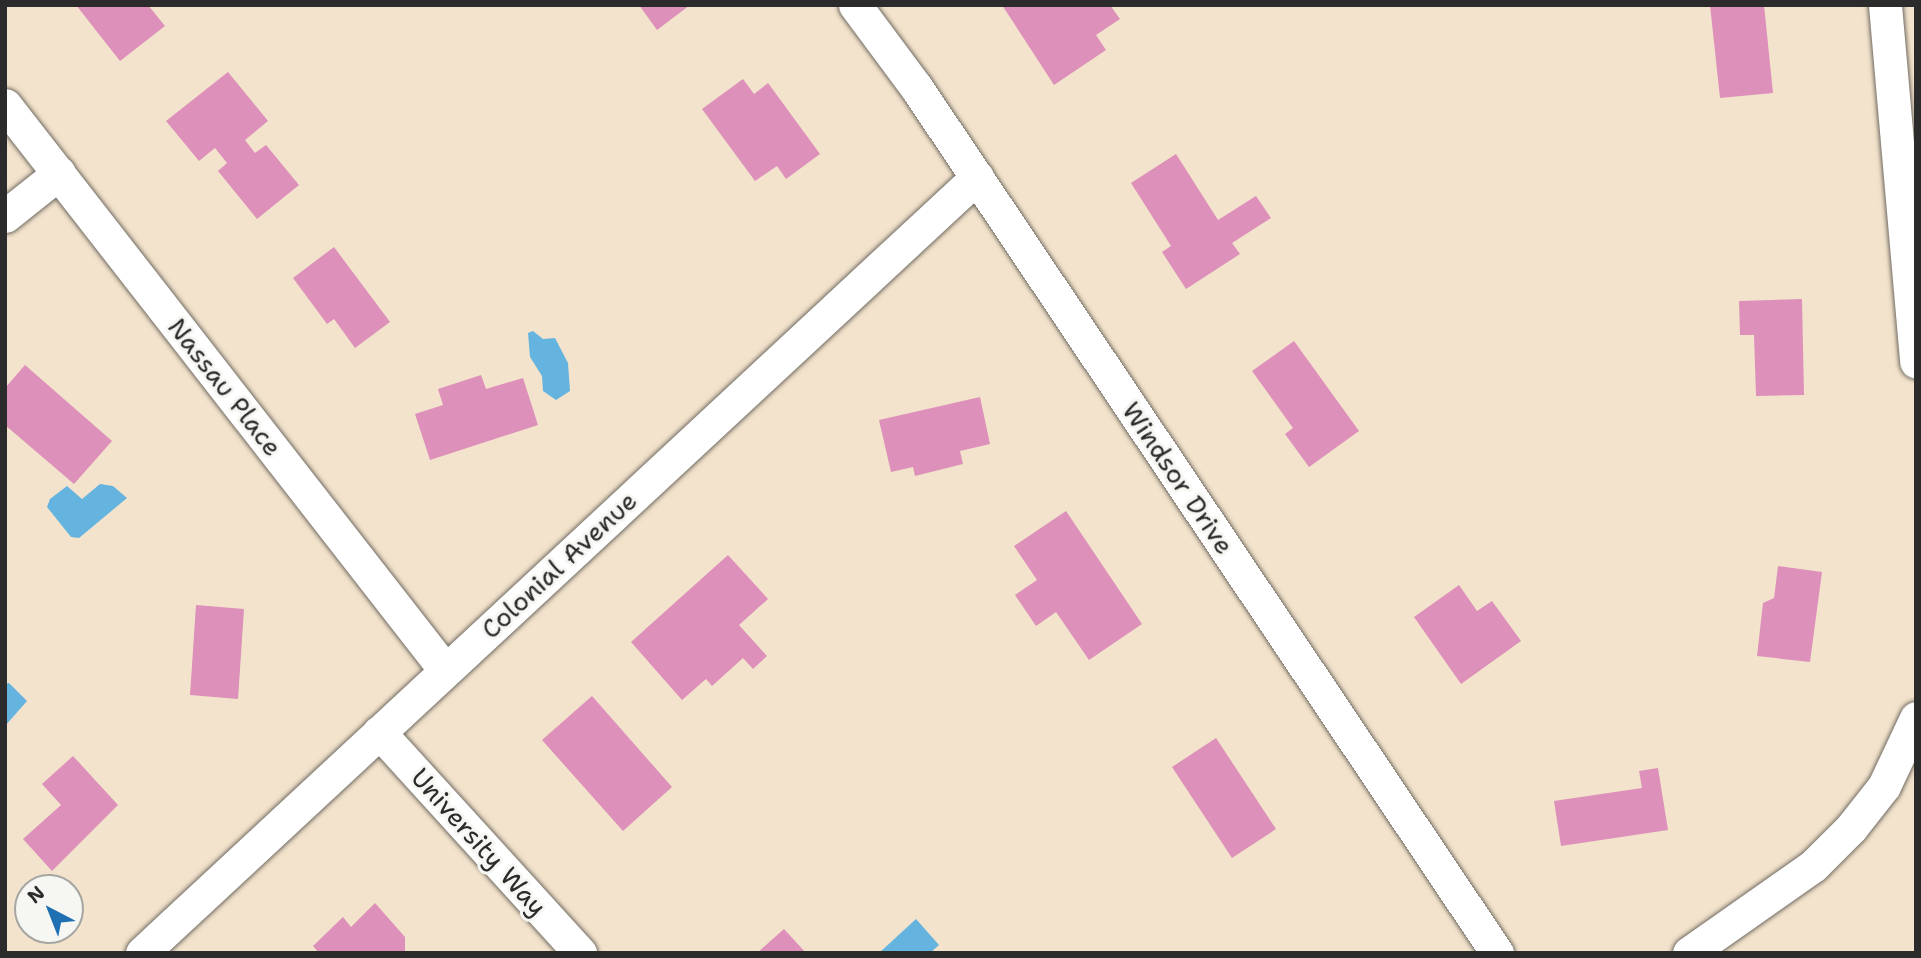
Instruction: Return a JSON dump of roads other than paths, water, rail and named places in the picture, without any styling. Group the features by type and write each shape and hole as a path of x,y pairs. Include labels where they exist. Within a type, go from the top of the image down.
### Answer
{"street":[{"name":"Windsor Drive","path":"855,5 977,177 1497,953"},
{"path":"1885,5 1915,351"},
{"name":"Nassau Place","path":"5,105 445,670"},
{"path":"5,216 59,173"},
{"name":"Colonial Avenue","path":"142,953 977,177"},
{"path":"1689,953 1813,866 1851,828 1884,786 1916,718"},
{"name":"University Way","path":"379,732 580,953"}],"water":[{"path":"533,331 543,339 555,338 568,363 570,391 556,400 543,391 542,376 530,357 528,333"},
{"path":"100,484 113,486 127,498 79,538 71,537 47,507 50,499 67,486 82,499"},
{"path":"9,683 27,701 5,726 5,684"},
{"path":"916,919 939,945 930,953 879,953"}]}
